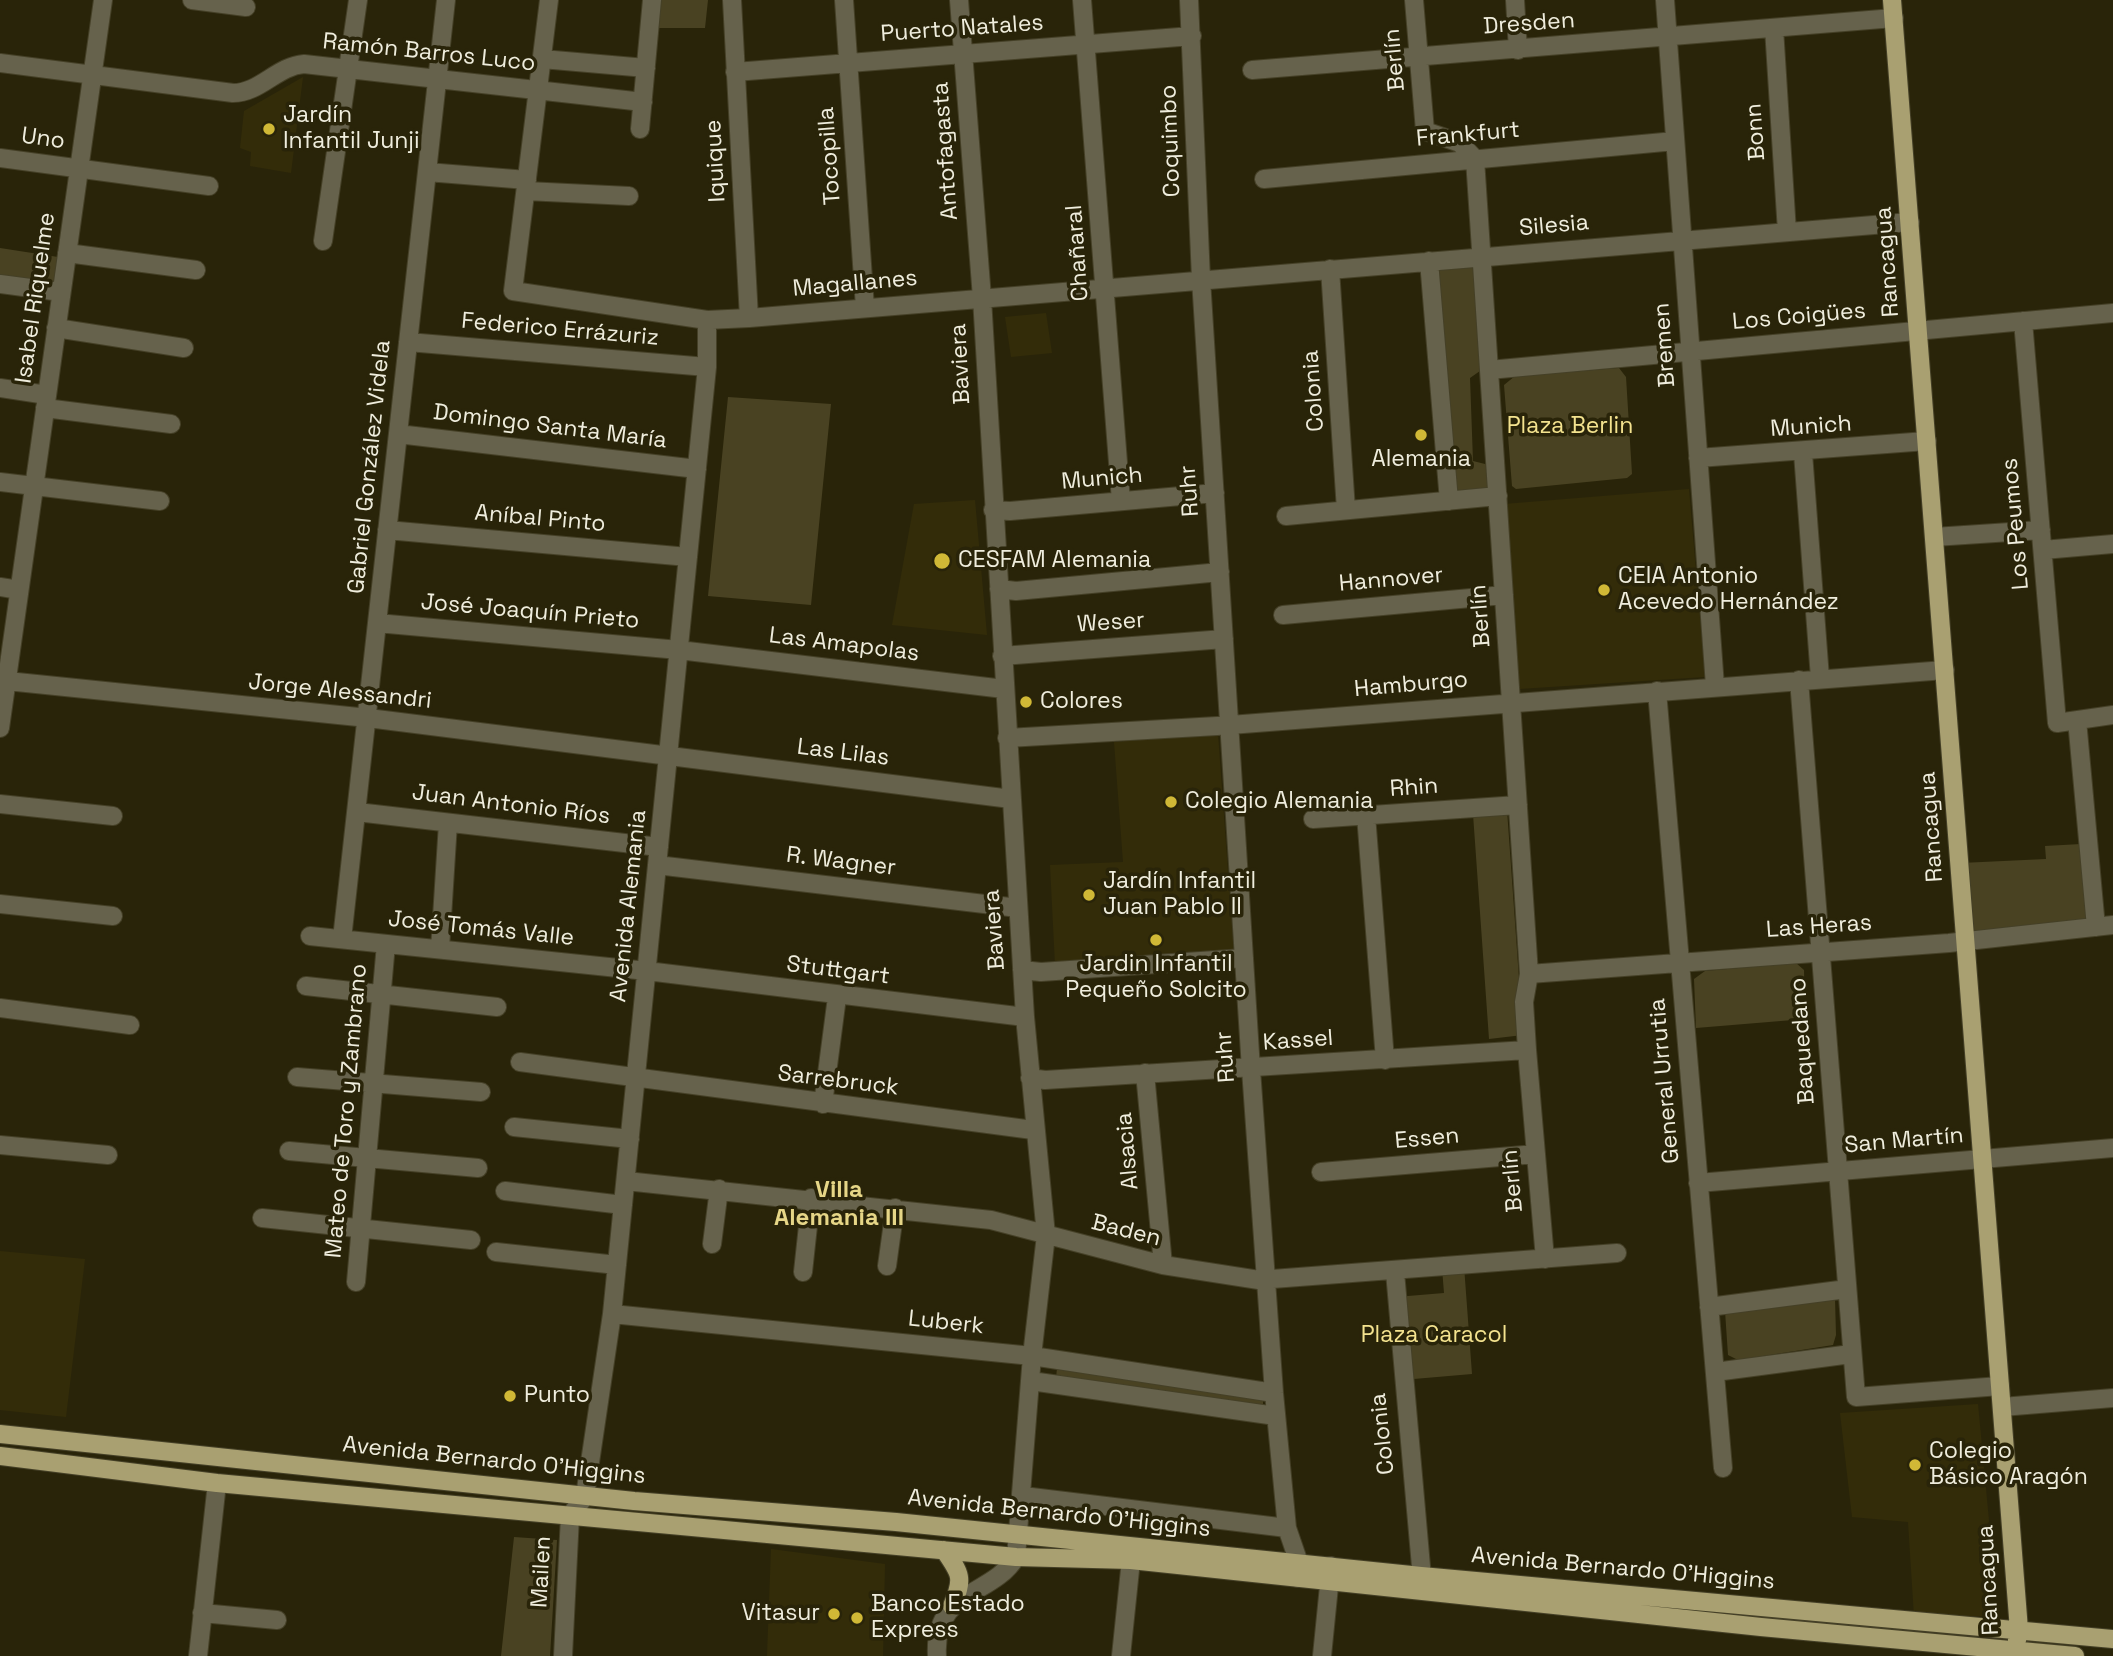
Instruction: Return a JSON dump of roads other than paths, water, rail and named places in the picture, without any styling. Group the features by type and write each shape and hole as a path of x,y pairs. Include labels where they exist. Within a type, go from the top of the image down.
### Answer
{"main road":[{"name":"Rancagua","path":"1893,9 2019,1630 2015,1653"},
{"name":"Avenida Bernardo O'Higgins","path":"0,1434 585,1496 1018,1535 2015,1653 2075,1656"},
{"path":"157,1451 165,1458 206,1462 214,1470 217,1483 230,1471 243,1467 307,1473 320,1468"},
{"name":"Avenida Bernardo O'Higgins","path":"0,1456 217,1483 1016,1557 1131,1560 1299,1570"},
{"path":"798,1536 801,1514"},
{"path":"944,1550 959,1572 961,1583 952,1606"},
{"name":"Avenida Bernardo O'Higgins","path":"1423,1584 2113,1639"}],"street":[{"name":"Isabel Riquelme","path":"0,728 103,0"},
{"path":"192,0 246,7"},
{"path":"323,241 358,0"},
{"name":"Gabriel González Videla","path":"342,939 446,0"},
{"path":"527,185 549,0"},
{"path":"640,129 652,0"},
{"name":"Iquique","path":"732,0 749,318"},
{"name":"Tocopilla","path":"844,0 865,308"},
{"name":"Antofagasta","path":"959,0 982,298"},
{"name":"Chañaral","path":"1082,0 1121,501"},
{"name":"Coquimbo","path":"1189,0 1201,279"},
{"name":"Berlín","path":"1414,0 1425,131 1460,143 1475,159 1528,974 1524,1002 1527,1050 1545,1259"},
{"path":"1515,0 1518,50"},
{"name":"Bremen","path":"1665,0 1715,686"},
{"name":"Dresden","path":"1252,70 1774,28 1893,9"},
{"name":"Bonn","path":"1774,28 1787,232"},
{"name":"Puerto Natales","path":"735,72 1192,36"},
{"name":"Ramón Barros Luco","path":"542,59 646,68"},
{"name":"Ramón Barros Luco","path":"0,64 242,93 294,65 643,102"},
{"name":"Frankfurt","path":"1264,179 1675,141"},
{"name":"Uno","path":"0,158 209,186"},
{"path":"427,172 629,196"},
{"name":"Magallanes","path":"527,185 513,292 707,320 1201,279"},
{"name":"Silesia","path":"1201,279 1910,222"},
{"path":"67,253 195,270"},
{"path":"1429,261 1449,501"},
{"name":"Colonia","path":"1330,269 1346,510"},
{"name":"Ruhr","path":"1201,279 1274,1393 1287,1528 1299,1570"},
{"path":"0,284 61,292"},
{"name":"Baviera","path":"982,298 1025,1017 1033,1130 1046,1235 1032,1356 1023,1496 1016,1557"},
{"name":"Los Coigües","path":"1489,370 2113,313"},
{"name":"Avenida Alemania","path":"585,1496 612,1314 624,1205 707,367 707,320"},
{"name":"Los Peumos","path":"2023,321 2057,723 2077,720"},
{"path":"56,328 184,348"},
{"name":"Federico Errázuriz","path":"408,342 707,367"},
{"path":"0,388 46,401 171,424"},
{"name":"Domingo Santa María","path":"398,434 697,469"},
{"name":"Munich","path":"1698,458 1803,453 1927,441"},
{"path":"1803,453 1820,678"},
{"path":"0,482 160,501"},
{"name":"Munich","path":"993,510 1010,511 1215,494"},
{"path":"1286,516 1498,496"},
{"name":"Aníbal Pinto","path":"387,530 688,557"},
{"path":"1934,537 2041,530"},
{"path":"2042,550 2113,544"},
{"path":"999,589 1016,591 1220,572"},
{"path":"0,587 19,590"},
{"name":"Hannover","path":"1283,615 1504,594"},
{"name":"José Joaquín Prieto","path":"377,623 679,650"},
{"name":"Weser","path":"1002,656 1224,639"},
{"name":"Las Amapolas","path":"679,650 1004,689"},
{"name":"Hamburgo","path":"1007,738 1229,724 1944,670"},
{"name":"Baquedano","path":"1800,680 1856,1397 2000,1386"},
{"name":"Jorge Alessandri","path":"7,681 368,718 668,756"},
{"name":"General Urrutia","path":"1657,691 1723,1468"},
{"path":"2104,926 2077,720 2113,715"},
{"name":"Las Lilas","path":"668,756 1011,799"},
{"path":"0,804 113,816"},
{"name":"Rhin","path":"1313,819 1518,806"},
{"name":"Juan Antonio Ríos","path":"357,812 449,823 658,856"},
{"path":"1366,816 1385,1060"},
{"path":"440,949 449,823"},
{"name":"R. Wagner","path":"658,856 1018,908"},
{"path":"0,904 113,916"},
{"name":"Las Heras","path":"1528,974 1966,941 2104,926"},
{"name":"José Tomás Valle","path":"310,936 647,971"},
{"name":"Mateo de Toro y Zambrano","path":"356,1282 386,944"},
{"path":"1022,970 1244,958"},
{"name":"Stuttgart","path":"647,971 1025,1017"},
{"path":"306,986 497,1007"},
{"path":"823,1104 837,996"},
{"path":"0,1008 130,1025"},
{"name":"Kassel","path":"1030,1078 1045,1080 1251,1069 1527,1050"},
{"name":"Sarrebruck","path":"520,1062 1033,1130"},
{"name":"Alsacia","path":"1145,1073 1163,1265"},
{"path":"297,1077 481,1092"},
{"path":"514,1127 630,1139"},
{"path":"0,1145 108,1155"},
{"name":"San Martín","path":"1698,1183 2113,1148"},
{"path":"289,1151 478,1168"},
{"name":"Essen","path":"1321,1172 1536,1154"},
{"name":"Baden","path":"626,1181 991,1220 1163,1265 1267,1280 1617,1253"},
{"path":"712,1244 719,1189"},
{"path":"505,1191 624,1205"},
{"path":"803,1272 811,1199"},
{"path":"887,1265 895,1208"},
{"path":"262,1218 471,1240"},
{"path":"496,1252 617,1265"},
{"name":"Colonia","path":"1395,1272 1423,1584"},
{"path":"1709,1307 1847,1289"},
{"name":"Luberk","path":"612,1314 1032,1356 1274,1393"},
{"path":"1715,1372 1852,1354"},
{"path":"1031,1381 1276,1416"},
{"path":"2002,1407 2113,1398"},
{"path":"198,1656 217,1483"},
{"name":"Mailen","path":"563,1656 570,1516 585,1496"},
{"name":"Avenida Bernardo O'Higgins","path":"1023,1496 1287,1528"},
{"path":"937,1656 936,1641 952,1606 1008,1568 1016,1557"},
{"path":"1121,1656 1131,1560"},
{"path":"1322,1656 1331,1574"},
{"path":"202,1613 277,1620"}],"place":[{"name":"Jardín Infantil Junji","path":"269,129"},
{"name":"Alemania","path":"1421,435"},
{"name":"CESFAM Alemania","path":"942,561"},
{"name":"CEIA Antonio Acevedo Hernández","path":"1604,590"},
{"name":"Colores","path":"1026,702"},
{"name":"Colegio Alemania","path":"1171,802"},
{"name":"Jardín Infantil Juan Pablo II","path":"1089,895"},
{"name":"Jardin Infantil Pequeño Solcito","path":"1156,940"},
{"name":"Punto","path":"510,1396"},
{"name":"Colegio Básico Aragón","path":"1915,1465"},
{"name":"Vitasur","path":"834,1614"},
{"name":"Banco Estado Express","path":"857,1618"}],"district":[{"name":"Villa Alemania III","path":"839,1204"}],"park label":[{"name":"Plaza Berlin","path":"1570,427"},
{"name":"Plaza Caracol","path":"1434,1336"}]}
